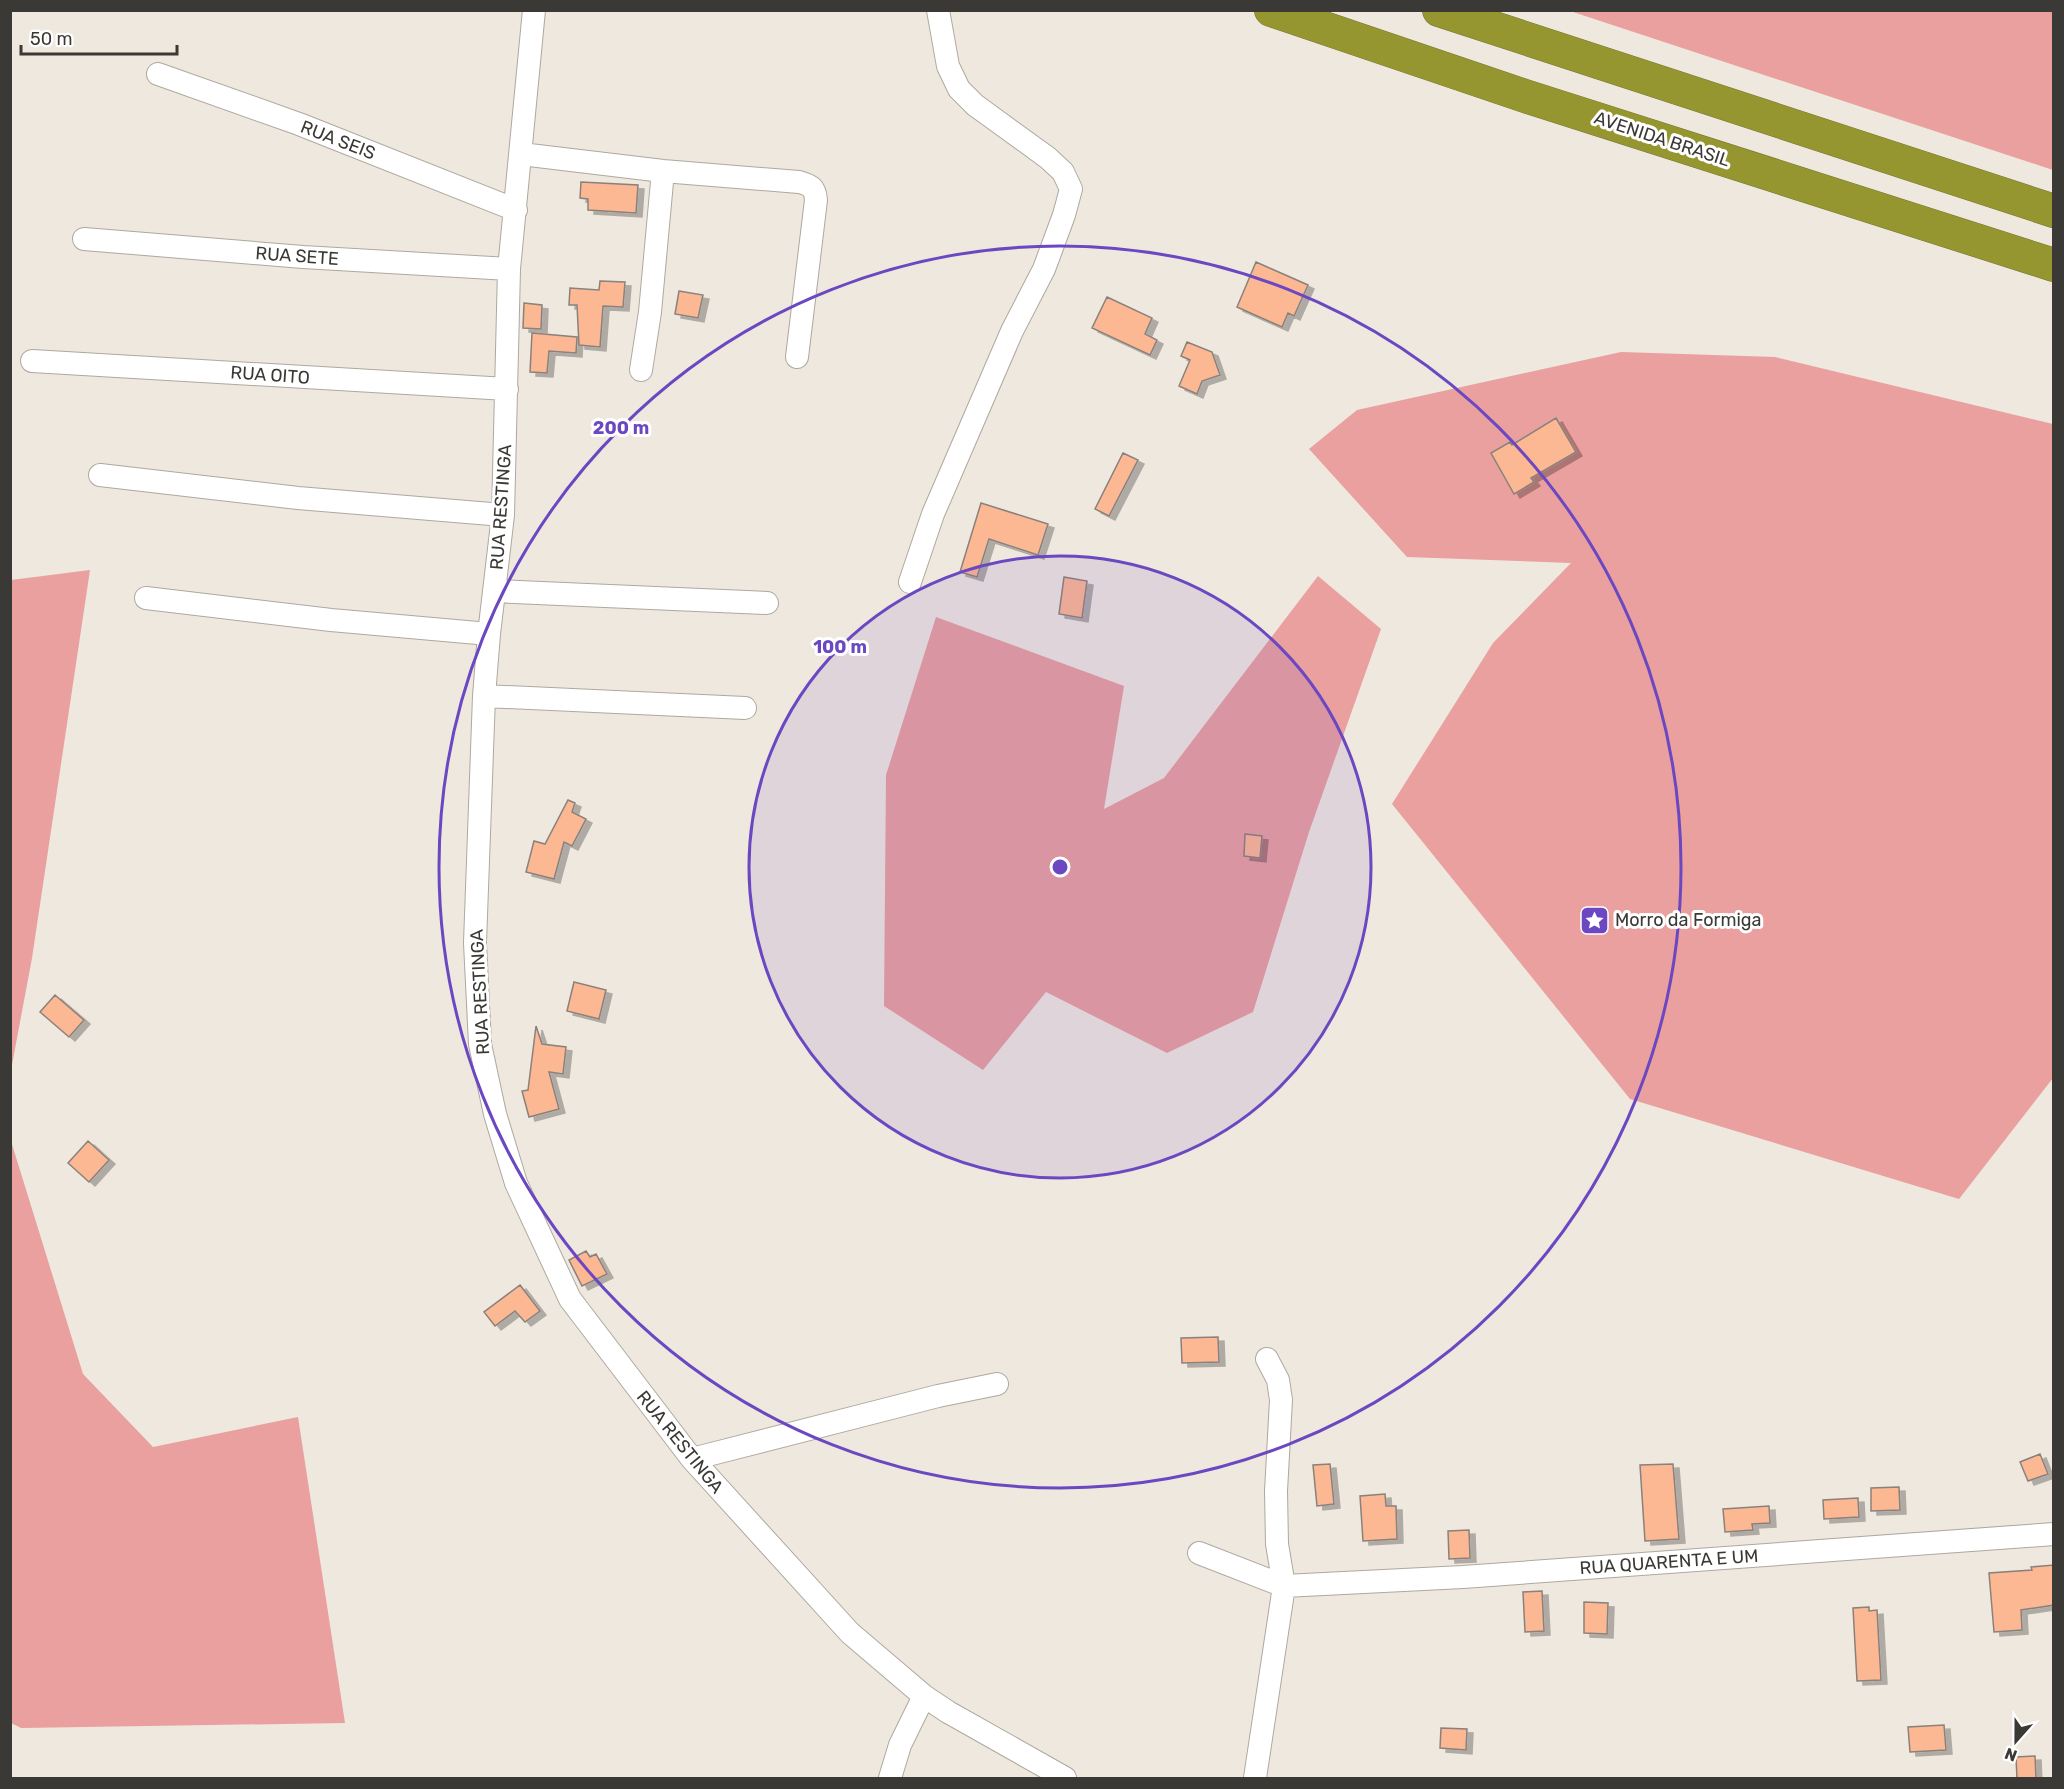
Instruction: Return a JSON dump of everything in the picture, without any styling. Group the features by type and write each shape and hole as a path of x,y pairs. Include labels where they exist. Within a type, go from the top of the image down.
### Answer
{"highway":[{"name":"AVENIDA BRASIL","path":"1271,10 1514,92 2054,265"},
{"path":"1439,10 2054,211"}],"street":[{"name":"RUA RESTINGA","path":"534,10 509,269 503,515 484,696 475,943 480,1044 495,1114 516,1183 570,1299 692,1460 850,1633 924,1696 1065,1779"},
{"path":"910,582 933,514 1012,331 1044,268 1071,189 1063,172 1048,158 975,105 959,89 948,66 938,10"},
{"name":"RUA SEIS","path":"158,74 299,124 516,210"},
{"path":"521,154 663,171 808,184 816,192 816,200 797,357"},
{"path":"641,370 650,312 663,171"},
{"name":"RUA SETE","path":"84,239 303,257 509,269"},
{"name":"RUA OITO","path":"32,361 507,389"},
{"path":"100,475 298,498 503,515"},
{"path":"494,591 767,603"},
{"path":"146,598 331,620 489,634"},
{"path":"484,696 745,708"},
{"path":"1255,1779 1284,1586 1277,1544 1276,1491 1281,1400 1278,1380 1267,1359"},
{"path":"692,1460 938,1396 997,1384"},
{"name":"RUA QUARENTA E UM","path":"1199,1553 1284,1586 1463,1577 2054,1534"},
{"path":"890,1779 900,1745 924,1696"}],"shaded area":[{"path":"1570,11 2053,11 2053,170"},
{"path":"1621,352 1775,357 2053,424 2053,1078 1959,1199 1630,1099 1392,804 1493,643 1571,563 1407,557 1309,449 1357,410"},
{"path":"90,570 32,958 11,1070 11,580"},
{"path":"1318,576 1381,629 1309,832 1253,1012 1167,1053 1046,992 983,1070 884,1006 886,775 936,617 1124,686 1104,809 1164,778"},
{"path":"11,1141 83,1374 153,1447 298,1417 345,1723 21,1728 11,1723"}],"building":[{"path":"581,182 638,185 636,213 588,210 588,199 580,198"},
{"path":"1256,262 1308,285 1294,316 1288,313 1282,327 1237,307"},
{"path":"600,281 625,282 623,307 603,306 600,347 579,345 577,305 569,305 570,288 599,290"},
{"path":"679,291 703,295 698,318 675,314"},
{"path":"1107,297 1152,318 1145,334 1157,340 1150,355 1092,328"},
{"path":"524,303 542,305 541,329 523,328"},
{"path":"532,333 577,337 576,353 549,351 547,373 530,372"},
{"path":"1187,342 1212,352 1220,375 1202,381 1197,394 1179,386 1190,360 1181,356"},
{"path":"1556,418 1576,452 1531,478 1534,482 1514,494 1491,453 1510,442 1512,445"},
{"path":"1123,453 1138,460 1109,516 1095,509"},
{"path":"981,503 1048,524 1038,555 989,539 977,577 960,572"},
{"path":"1064,577 1087,581 1082,618 1059,614"},
{"path":"568,800 575,803 572,812 586,819 572,846 564,842 554,879 526,872 534,841 545,844"},
{"path":"1245,834 1262,836 1260,858 1244,856"},
{"path":"574,982 606,990 599,1019 567,1011"},
{"path":"55,995 84,1020 69,1037 40,1012"},
{"path":"536,1026 542,1044 566,1047 563,1074 549,1072 559,1109 529,1117 522,1091 528,1090"},
{"path":"88,1141 109,1160 89,1182 68,1163"},
{"path":"586,1251 590,1257 596,1254 607,1274 582,1286 569,1260"},
{"path":"520,1285 540,1311 525,1322 515,1311 495,1326 484,1312"},
{"path":"1218,1337 1219,1362 1182,1363 1181,1338"},
{"path":"2040,1454 2048,1474 2028,1481 2020,1462"},
{"path":"1330,1464 1334,1504 1317,1506 1313,1465"},
{"path":"1673,1464 1679,1539 1645,1541 1640,1465"},
{"path":"1899,1487 1900,1510 1871,1511 1871,1488"},
{"path":"1385,1494 1386,1506 1396,1506 1397,1539 1363,1541 1360,1496"},
{"path":"1858,1498 1859,1517 1824,1519 1823,1500"},
{"path":"1769,1506 1770,1523 1752,1524 1753,1530 1725,1532 1723,1509"},
{"path":"1469,1530 1470,1558 1449,1559 1448,1531"},
{"path":"2054,1565 2054,1605 2021,1610 2022,1630 1994,1632 1989,1573 2032,1570 2031,1567"},
{"path":"1542,1591 1544,1631 1525,1632 1523,1592"},
{"path":"1584,1602 1608,1603 1607,1634 1584,1633"},
{"path":"1869,1607 1869,1611 1877,1610 1881,1680 1857,1681 1853,1608"},
{"path":"1944,1725 1946,1750 1910,1752 1908,1727"},
{"path":"1441,1728 1467,1729 1466,1750 1440,1748"},
{"path":"2035,1756 2036,1779 2017,1779 2016,1757"}],"place":[{"name":"Morro da Formiga","path":"1594,920"}]}
